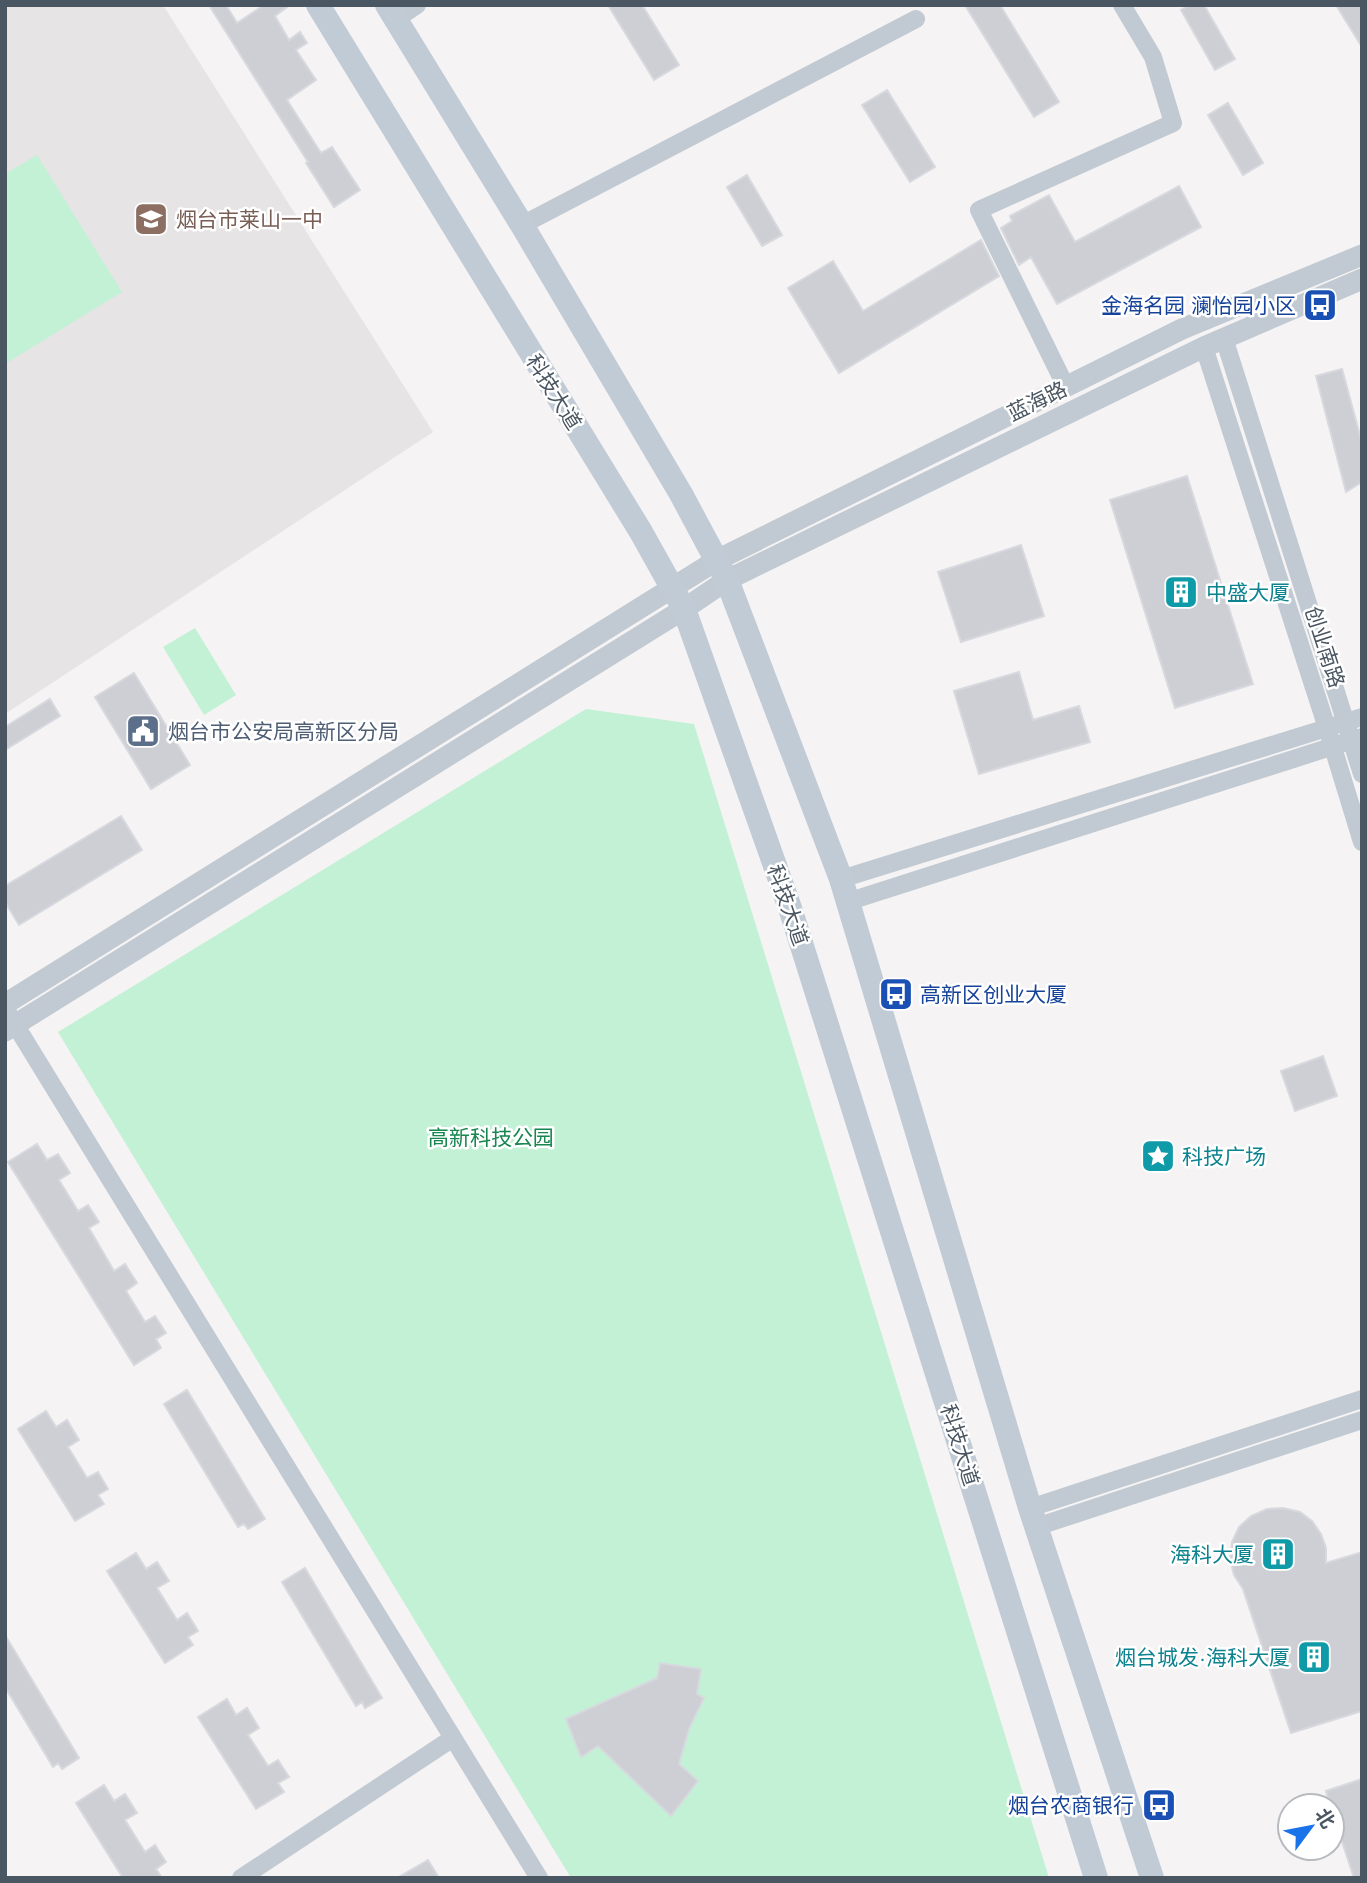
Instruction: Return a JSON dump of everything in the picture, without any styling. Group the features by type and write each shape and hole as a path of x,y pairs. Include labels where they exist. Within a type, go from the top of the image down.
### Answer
{"main road":[{"name":"科技大道","path":"318,5 641,532 678,598 790,908 1096,1878"},
{"path":"392,12 674,482 722,570 844,891 1033,1518 1152,1878"}],"street":[{"path":"392,12 417,5"},
{"path":"1066,387 979,210 1174,123 1153,57 1122,5"},
{"path":"522,226 916,19"},
{"name":"蓝海路","path":"722,570 1066,387 1182,330 1362,255"},
{"name":"蓝海路","path":"722,570 1224,338 1362,279"},
{"name":"创业南路","path":"1224,338 1345,723 1332,746 1362,842"},
{"name":"创业南路","path":"1204,348 1345,723 1357,739 1362,774"},
{"path":"539,1878 8,1017 722,570"},
{"path":"844,891 1345,723"},
{"path":"844,891 1357,739"},
{"path":"1033,1518 1362,1399"},
{"path":"1033,1518 1362,1420"},
{"path":"241,1878 453,1738"}],"shaded area":[{"name":"烟台市莱山一中","path":"5,5 163,5 433,432 5,714"}],"green space":[{"path":"37,155 122,292 5,364 5,174"},
{"path":"195,628 236,695 204,715 163,647"},
{"name":"高新科技公园","path":"586,709 694,724 1049,1878 571,1878 58,1032"}],"building":[{"path":"209,5 226,5 237,23 264,5 290,5 275,16 289,40 300,32 307,43 296,50 316,80 287,100 321,153 332,147 360,190 334,207"},
{"path":"608,5 642,5 679,65 654,80"},
{"path":"965,5 1000,5 1059,102 1034,117"},
{"path":"1190,5 1204,5 1235,59 1215,70 1181,10"},
{"path":"1336,5 1362,5 1362,47"},
{"path":"887,90 935,167 910,182 862,105"},
{"path":"1228,103 1263,163 1243,175 1208,115"},
{"path":"747,175 782,235 762,246 727,187"},
{"path":"1179,186 1201,227 1057,304 1031,257 1019,265 1001,228 1012,221 1010,216 1049,195 1075,242"},
{"path":"981,240 999,276 839,373 788,288 833,261 863,311"},
{"path":"1342,369 1362,443 1362,482 1346,492 1316,376"},
{"name":"中盛大厦","path":"1187,476 1253,684 1175,708 1110,500"},
{"path":"1021,545 1044,616 961,642 938,572"},
{"path":"1019,672 1033,720 1079,706 1090,742 979,774 954,691"},
{"name":"烟台市公安局高新区分局","path":"134,673 190,765 151,789 95,697"},
{"path":"50,699 60,716 5,750 5,727"},
{"path":"121,816 142,850 19,925 5,902 5,886"},
{"path":"1323,1056 1337,1096 1295,1111 1281,1071"},
{"path":"37,1144 47,1160 58,1154 70,1173 59,1180 78,1211 88,1205 99,1222 89,1228 114,1271 125,1264 137,1283 126,1291 145,1322 155,1316 166,1333 156,1339 161,1348 134,1365 8,1162"},
{"path":"187,1390 265,1519 248,1529 244,1524 238,1527 164,1404"},
{"path":"46,1411 56,1427 67,1420 79,1440 68,1447 87,1478 98,1472 108,1489 98,1495 104,1504 75,1521 18,1429"},
{"name":"烟台城发·海科大厦","path":"1283,1508 1300,1512 1312,1521 1326,1548 1326,1563 1362,1552 1362,1711 1291,1733 1243,1589 1234,1575 1230,1559 1232,1542 1239,1527 1251,1516 1267,1509"},
{"path":"136,1553 146,1569 157,1562 169,1581 157,1588 177,1620 187,1613 198,1631 188,1637 193,1645 165,1663 107,1571"},
{"path":"305,1568 382,1698 365,1708 362,1702 356,1706 282,1582"},
{"path":"5,1635 79,1758 62,1769 58,1763 53,1767 5,1687"},
{"path":"660,1663 701,1669 697,1694 704,1698 689,1729 679,1764 698,1781 671,1816 598,1746 581,1757 566,1719 657,1678"},
{"path":"227,1699 236,1715 247,1708 259,1728 248,1735 268,1766 278,1760 289,1777 278,1783 284,1792 256,1809 198,1717"},
{"path":"1362,1779 1362,1878 1354,1878 1346,1854 1346,1792 1326,1791"},
{"path":"104,1785 114,1801 125,1794 137,1813 125,1820 145,1852 155,1845 166,1862 156,1869 162,1878 123,1878 76,1803"},
{"path":"428,1860 439,1878 397,1878"}],"place":[{"name":"烟台市莱山一中","path":"151,219"},
{"name":"金海名园 澜怡园小区","path":"1320,305"},
{"name":"中盛大厦","path":"1181,592"},
{"name":"烟台市公安局高新区分局","path":"143,731"},
{"name":"高新区创业大厦","path":"896,994"},
{"name":"科技广场","path":"1158,1156"},
{"name":"海科大厦","path":"1278,1554"},
{"name":"烟台城发·海科大厦","path":"1314,1657"},
{"name":"烟台农商银行","path":"1159,1805"}]}
